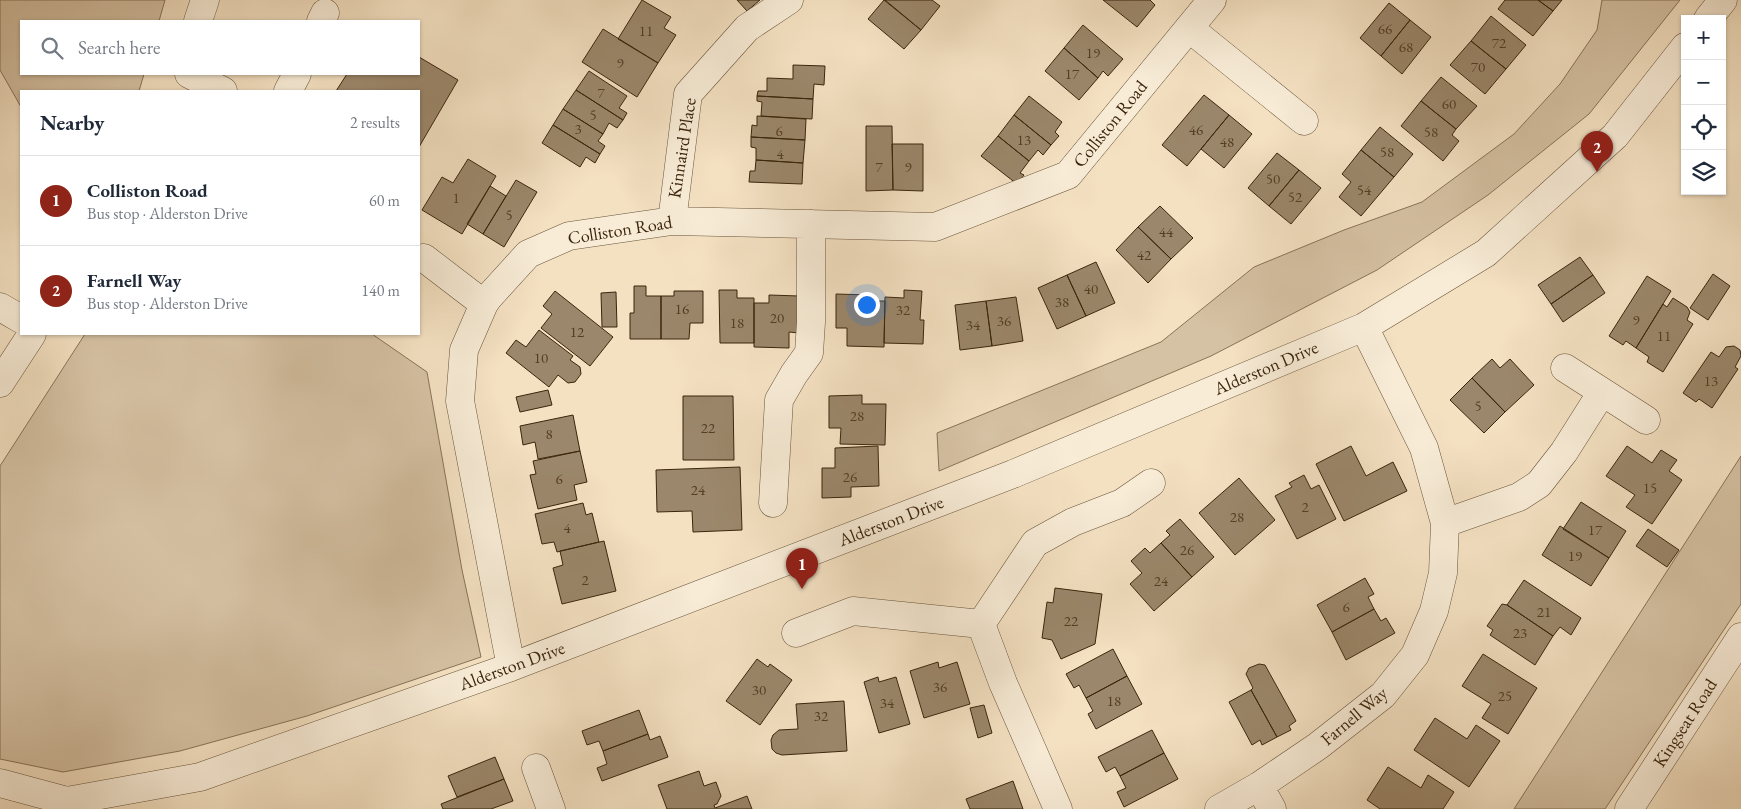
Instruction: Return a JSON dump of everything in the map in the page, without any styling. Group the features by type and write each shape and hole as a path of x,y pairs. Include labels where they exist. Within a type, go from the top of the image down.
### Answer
{"street":[{"path":"198,20 204,0"},
{"name":"Kinnaird Place","path":"672,221 688,94 747,28 790,0"},
{"name":"Colliston Road","path":"511,667 460,401 464,350 484,304 528,254 568,236 672,221 936,227 1068,175 1212,0"},
{"path":"1711,15 1723,0"},
{"path":"1189,28 1304,121"},
{"name":"Alderston Drive","path":"0,783 67,801 200,777 511,667 1013,474 1364,327 1486,253 1615,136 1681,52"},
{"path":"178,90 183,75"},
{"path":"192,75 221,90"},
{"path":"288,90 296,75"},
{"path":"773,504 779,400 809,353 811,322 811,224"},
{"path":"424,258 484,304"},
{"path":"0,307 20,319"},
{"name":"Farnell Way","path":"1219,809 1266,798 1318,746 1383,695 1415,655 1434,611 1443,573 1445,523 1424,448 1364,327"},
{"path":"0,383 31,335"},
{"path":"1565,368 1646,420"},
{"path":"1445,523 1520,497 1539,484 1564,452 1602,392"},
{"path":"981,624 1007,582 1035,543 1073,522 1122,503 1151,482"},
{"path":"796,633 853,611 981,624"},
{"path":"981,624 1003,683 1058,809"},
{"name":"Kingseat Road","path":"1629,809 1741,637"},
{"path":"536,768 551,809"}],"shaded area":[{"path":"0,0 165,0 159,20 20,20 20,75 144,75 139,90 20,90 20,105 0,70"},
{"path":"1602,0 1680,0 1589,114 1488,195 1377,270 1211,356 939,471 937,433 1161,342 1254,267 1344,230 1422,202 1514,134 1560,84 1597,30"},
{"path":"84,335 373,335 427,372 462,570 481,657 307,716 180,751 63,772 0,759 0,466"},
{"path":"1741,456 1741,604 1605,809 1514,809"}],"building":[{"path":"642,0 671,17 664,28 676,35 658,63 618,39"},
{"path":"737,0 760,0 747,11"},
{"path":"884,0 921,30 904,49 868,19"},
{"path":"885,0 932,0 940,6 921,30"},
{"path":"1103,0 1150,0 1155,5 1137,27"},
{"path":"1505,0 1538,0 1553,11 1533,36 1498,9"},
{"path":"1538,0 1562,0 1553,11"},
{"path":"1389,3 1410,20 1381,56 1360,38"},
{"path":"1491,16 1526,45 1506,69 1471,41"},
{"path":"1410,20 1431,37 1402,74 1381,56"},
{"path":"1083,25 1123,59 1108,76 1103,71 1098,78 1064,48"},
{"path":"603,29 658,63 637,97 582,62"},
{"path":"1471,41 1506,69 1485,94 1450,65"},
{"path":"1064,48 1098,78 1079,100 1045,71"},
{"path":"420,58 458,80 420,145 420,90 337,90 346,75 420,75"},
{"path":"793,65 825,66 824,85 814,84 813,99 757,96 758,91 767,91 767,78 793,79"},
{"path":"589,71 627,96 619,108 627,113 623,120 576,90"},
{"path":"1441,77 1477,106 1456,129 1421,101"},
{"path":"576,90 623,120 617,128 609,123 603,134 563,109"},
{"path":"1204,95 1229,115 1187,166 1162,145"},
{"path":"757,96 813,99 812,119 761,116 762,102 757,101"},
{"path":"1029,96 1062,122 1055,132 1059,136 1051,145 1014,115"},
{"path":"1421,101 1456,129 1452,135 1459,141 1443,161 1401,126"},
{"path":"563,109 603,134 598,141 605,146 600,154 553,125"},
{"path":"1014,115 1051,145 1043,155 1038,150 1029,161 998,136"},
{"path":"1229,115 1252,134 1224,168 1201,149"},
{"path":"757,116 806,119 805,140 751,137 752,125 757,126"},
{"path":"553,125 600,154 595,163 586,157 580,167 542,143"},
{"path":"866,126 892,126 893,190 866,191"},
{"path":"1380,127 1413,154 1394,177 1361,150"},
{"path":"998,136 1029,161 1020,173 1024,175 1017,184 981,156"},
{"path":"751,137 805,140 803,163 756,160 756,148 751,147"},
{"path":"892,144 923,144 923,191 893,190"},
{"path":"1361,150 1394,177 1361,216 1339,197 1351,182 1342,174"},
{"path":"1277,153 1299,170 1269,206 1248,188"},
{"path":"468,159 496,176 462,234 422,210 442,177 453,183"},
{"path":"756,160 803,163 802,184 749,182 750,171 755,171"},
{"path":"1299,170 1321,188 1291,224 1269,206"},
{"path":"516,180 537,192 504,247 483,234"},
{"path":"490,186 506,196 483,234 467,224"},
{"path":"1160,206 1193,238 1171,259 1138,227"},
{"path":"1138,227 1171,259 1148,283 1116,250"},
{"path":"1580,257 1593,275 1551,304 1538,285"},
{"path":"1096,262 1115,303 1086,316 1067,275"},
{"path":"1713,274 1730,286 1708,320 1690,308"},
{"path":"1067,275 1086,316 1057,329 1038,288"},
{"path":"1593,275 1605,293 1563,322 1551,304"},
{"path":"1647,276 1671,291 1636,348 1626,341 1623,345 1609,336"},
{"path":"634,286 646,286 646,296 661,296 661,339 630,339 630,313 634,313"},
{"path":"719,290 737,290 737,298 754,298 754,343 720,343"},
{"path":"904,290 922,291 920,320 924,320 923,344 884,343 885,297 904,298"},
{"path":"555,291 613,337 590,366 541,328 552,314 543,306"},
{"path":"674,291 703,291 703,323 690,323 689,339 661,339 661,296 674,296"},
{"path":"616,292 617,327 602,327 601,293"},
{"path":"836,294 869,295 869,301 885,301 884,347 847,346 847,328 836,328"},
{"path":"769,295 799,296 799,333 789,332 789,348 754,347 754,303 769,303"},
{"path":"1016,297 1023,341 992,346 986,301"},
{"path":"1673,298 1687,307 1690,312 1687,320 1693,324 1663,372 1647,362 1649,357 1636,348 1663,304 1667,307"},
{"path":"986,301 992,346 960,350 955,305"},
{"path":"539,330 573,356 570,360 580,367 581,374 575,382 568,383 558,375 549,387 506,353 516,340 526,347"},
{"path":"1734,346 1740,350 1741,356 1735,367 1738,369 1712,408 1699,399 1696,402 1683,393 1711,352 1719,357 1726,347"},
{"path":"1492,359 1500,368 1510,359 1534,385 1505,412 1472,378"},
{"path":"1472,378 1505,412 1484,433 1450,400"},
{"path":"548,390 552,405 520,412 516,397"},
{"path":"862,395 862,404 886,404 885,445 840,444 841,428 829,428 829,396"},
{"path":"683,396 733,396 734,460 683,460"},
{"path":"573,415 580,451 538,459 535,442 523,445 520,426"},
{"path":"878,446 879,486 851,487 851,497 822,498 822,468 835,468 835,448"},
{"path":"1351,446 1366,476 1393,462 1407,491 1344,521 1316,464"},
{"path":"1627,446 1652,463 1661,450 1677,460 1669,471 1682,480 1652,524 1626,507 1635,495 1606,476"},
{"path":"580,451 587,482 574,485 577,500 538,509 530,475 536,474 533,461"},
{"path":"740,467 742,530 693,532 692,511 657,512 656,470"},
{"path":"1304,475 1311,489 1319,485 1336,519 1297,539 1275,496 1292,487 1289,483"},
{"path":"1239,478 1275,520 1235,555 1199,513"},
{"path":"1581,502 1626,531 1609,558 1563,529"},
{"path":"583,503 586,515 592,513 599,542 557,552 554,542 542,544 535,514"},
{"path":"1180,519 1214,557 1192,577 1161,543 1170,535 1166,531"},
{"path":"1560,526 1609,558 1591,586 1542,555"},
{"path":"1648,529 1679,550 1667,567 1636,546"},
{"path":"604,541 616,591 562,604 553,568 563,565 560,551"},
{"path":"1161,543 1192,577 1154,611 1130,584 1142,573 1131,561 1145,548 1150,553"},
{"path":"1365,578 1374,594 1368,597 1374,609 1332,632 1317,605"},
{"path":"1524,580 1581,618 1571,635 1560,627 1553,636 1507,605"},
{"path":"1055,588 1102,594 1095,644 1061,659 1052,640 1042,638 1047,602 1053,603"},
{"path":"1502,604 1507,605 1553,636 1535,665 1490,635 1493,630 1487,626"},
{"path":"1374,609 1381,621 1386,618 1395,633 1346,660 1332,632"},
{"path":"1113,649 1127,676 1086,698 1079,685 1074,688 1066,674"},
{"path":"1483,654 1537,688 1508,734 1482,718 1491,704 1462,686"},
{"path":"757,659 768,667 770,664 792,680 760,725 726,701"},
{"path":"938,662 939,668 957,662 970,704 924,718 910,671"},
{"path":"1259,664 1265,665 1296,721 1289,726 1291,730 1277,737 1251,690 1253,688 1246,674 1249,668"},
{"path":"1127,676 1142,704 1096,729 1088,714 1093,711 1086,698"},
{"path":"878,677 879,682 896,677 910,724 879,733 864,682"},
{"path":"1251,690 1277,737 1262,745 1260,740 1252,745 1229,702"},
{"path":"844,701 847,751 782,755 772,749 771,740 773,735 779,730 798,729 796,704"},
{"path":"984,705 992,733 978,738 970,708"},
{"path":"639,710 648,734 603,751 599,741 587,745 582,731"},
{"path":"1435,718 1467,739 1476,725 1500,741 1469,787 1414,750"},
{"path":"1152,730 1164,753 1120,776 1115,767 1106,772 1098,757"},
{"path":"648,734 650,740 660,736 668,757 602,781 597,768 607,764 603,751"},
{"path":"1164,753 1178,779 1124,807 1117,792 1126,788 1120,776"},
{"path":"495,757 504,779 457,797 448,776"},
{"path":"1388,767 1421,788 1428,775 1454,792 1443,809 1380,809 1367,800"},
{"path":"699,771 704,786 716,782 721,796 717,804 714,805 715,808 747,796 752,809 667,809 658,785"},
{"path":"504,779 513,801 491,809 443,809 441,804"},
{"path":"1013,781 1023,809 970,809 966,799"}],"place":[{"name":"Farnell Way","path":"1597,172"},
{"name":"Colliston Road","path":"802,589"}]}
